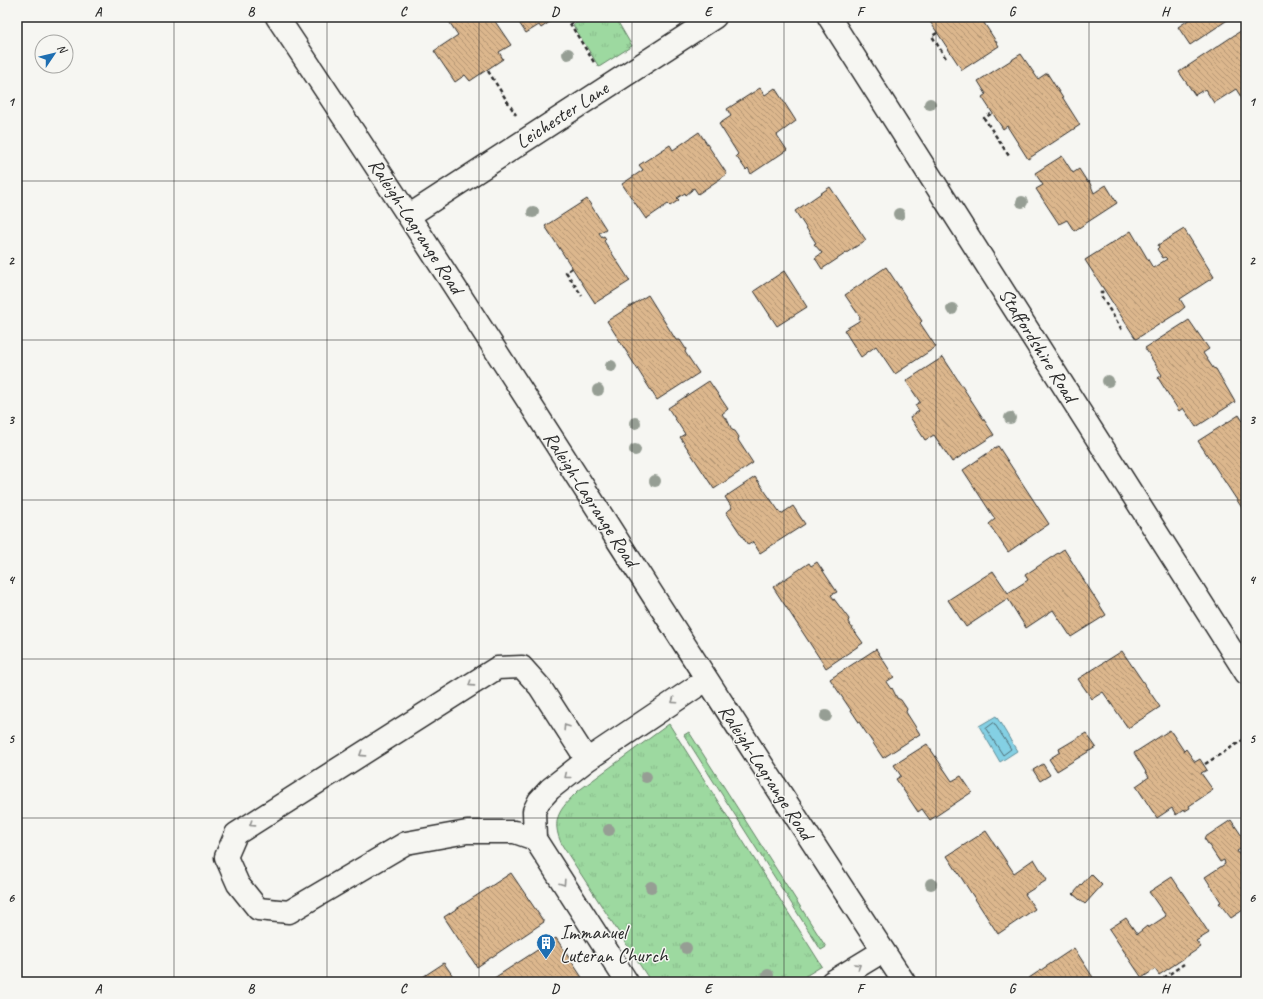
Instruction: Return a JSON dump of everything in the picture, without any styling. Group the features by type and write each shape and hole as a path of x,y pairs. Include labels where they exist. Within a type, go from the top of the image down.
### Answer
{"main road":[{"name":"Raleigh-Lagrange Road","path":"277,17 410,215 706,680 904,982"},
{"name":"Leichester Lane","path":"410,215 715,17"},
{"name":"Staffordshire Road","path":"829,17 1246,673"},
{"path":"534,839 515,832 468,832 406,843 289,912 258,908 238,884 226,857 236,834 497,668 522,667 540,688 587,760"},
{"path":"628,982 534,839 534,811 539,801 550,789 587,760 706,680"},
{"path":"832,982 883,951"}],"path":[{"path":"566,17 597,67"},
{"path":"570,24 580,17"},
{"path":"937,33 932,36 947,60"},
{"path":"488,72 518,118"},
{"path":"990,114 984,118 1009,156"},
{"path":"572,268 566,272 582,296"},
{"path":"1103,291 1100,294 1122,330"},
{"path":"1205,764 1246,738"},
{"path":"1158,982 1184,964"}],"green space":[{"path":"586,17 615,17 632,46 599,67 573,25"},
{"path":"669,724 822,966 796,982 651,982 562,845 557,828 557,821 566,803 578,791"},
{"path":"689,732 826,947 821,950 684,735"}],"water":[{"path":"996,716 1017,751 1000,762 979,726"}],"building":[{"path":"446,17 492,17 511,45 499,52 503,59 470,81 465,75 455,82 434,51 458,35"},
{"path":"515,17 557,17 541,28 539,25 526,33"},
{"path":"927,17 983,17 985,20 984,23 999,46 962,70"},
{"path":"1193,17 1232,17 1190,45 1178,27"},
{"path":"1242,30 1246,36 1246,105 1236,89 1214,103 1205,89 1195,95 1179,72"},
{"path":"1021,54 1038,79 1047,73 1080,125 1028,159 1007,126 1003,129 982,97 986,94 978,81"},
{"path":"760,88 765,95 775,88 796,121 777,135 787,150 751,174 748,168 746,170 736,156 738,154 719,124 731,116 727,109"},
{"path":"699,132 727,174 698,194 694,188 692,189 686,195 685,193 677,198 679,200 670,206 668,204 646,219 622,184 643,170 639,165 670,145 673,150"},
{"path":"1062,156 1073,173 1079,169 1088,183 1089,181 1094,193 1106,185 1117,203 1074,231 1067,220 1059,224 1036,189 1043,185 1035,173"},
{"path":"830,187 866,240 822,269 815,258 822,253 814,244 816,243 795,211"},
{"path":"587,199 606,229 599,233 606,239 604,241 630,281 595,303 545,226"},
{"path":"1184,229 1214,277 1180,299 1185,307 1179,312 1136,339 1085,260 1131,231 1153,268 1167,259 1165,257 1163,258 1157,249 1159,247 1158,245"},
{"path":"886,267 922,321 920,323 936,347 895,374 876,346 861,357 844,330 859,321 860,317 845,295"},
{"path":"784,271 807,307 777,326 754,291"},
{"path":"648,295 676,340 680,340 686,349 685,352 699,373 657,400 607,321"},
{"path":"1189,320 1209,349 1203,353 1213,368 1216,369 1235,402 1196,427 1183,408 1179,411 1158,378 1162,375 1145,348"},
{"path":"943,357 994,435 952,462 934,435 925,440 910,417 919,411 915,405 920,402 906,381"},
{"path":"709,381 728,409 722,414 725,418 726,417 732,430 735,431 739,437 738,440 753,463 714,489 680,437 685,434 668,408"},
{"path":"1239,415 1246,426 1246,514 1198,441"},
{"path":"998,446 1049,524 1008,552 989,524 995,519 963,470"},
{"path":"755,477 781,514 793,506 805,524 760,553 753,542 748,545 726,512 732,508 725,497"},
{"path":"1064,549 1106,615 1071,637 1053,610 1026,628 1008,599 966,627 948,600 993,571 1008,593 1028,580 1025,575"},
{"path":"817,562 837,592 831,595 849,619 848,622 863,643 826,668 773,587 809,563 811,566"},
{"path":"876,649 894,677 886,682 907,709 906,712 920,734 883,758 830,679"},
{"path":"1122,651 1160,707 1128,728 1103,692 1092,699 1078,679"},
{"path":"1170,730 1184,751 1186,749 1195,762 1200,759 1207,770 1201,773 1213,790 1189,806 1190,808 1185,811 1185,809 1176,815 1172,808 1157,818 1136,786 1149,777 1134,753"},
{"path":"1086,733 1096,747 1057,771 1049,759 1060,752 1059,749"},
{"path":"927,744 952,781 961,776 972,792 930,820 922,809 918,812 896,779 901,776 894,765"},
{"path":"1043,764 1050,775 1040,781 1033,770"},
{"path":"1231,820 1246,842 1246,846 1237,851 1240,856 1246,852 1246,908 1231,918 1219,903 1221,902 1205,877 1225,864 1224,860 1220,862 1204,838"},
{"path":"986,831 1014,873 1034,859 1047,880 1025,894 1035,909 998,934 947,856"},
{"path":"511,873 544,922 477,967 444,917"},
{"path":"1091,874 1102,885 1085,904 1073,894"},
{"path":"1172,877 1209,933 1196,941 1201,947 1159,975 1155,969 1142,978 1109,929 1126,918 1137,934 1147,926 1148,928 1166,916 1149,892"},
{"name":"Immanuel Luteran Church","path":"556,938 585,982 488,982"},
{"path":"1074,948 1096,982 1032,982 1029,978"},
{"path":"444,963 457,982 415,982"}],"place":[{"name":"Immanuel Luteran Church","path":"546,960"}]}
